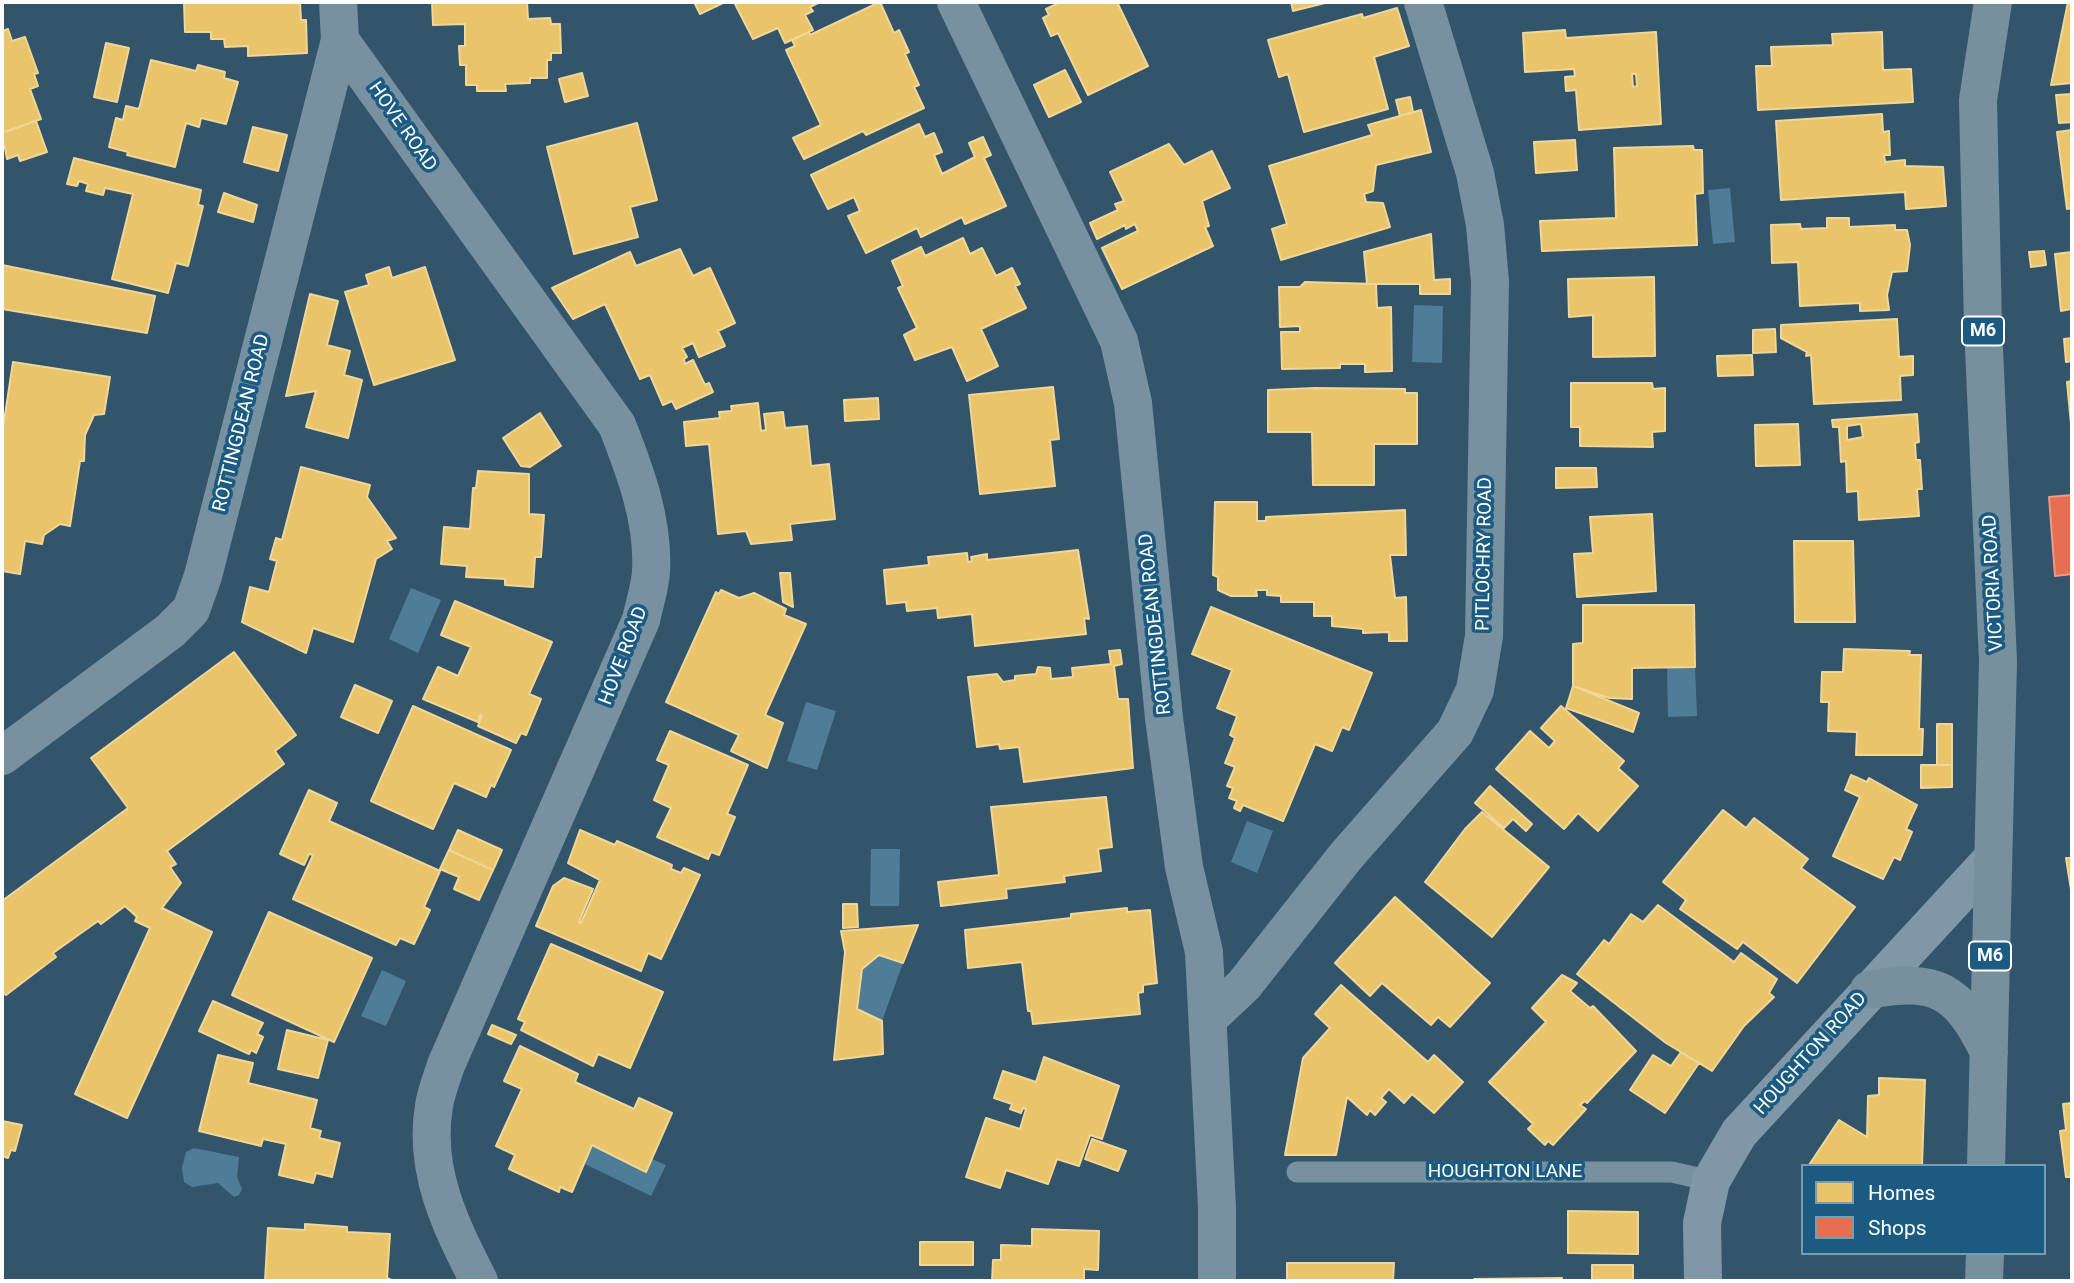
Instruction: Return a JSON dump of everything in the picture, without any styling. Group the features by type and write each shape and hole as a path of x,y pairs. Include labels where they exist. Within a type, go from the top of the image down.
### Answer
{"main road":[{"name":"VICTORIA ROAD","path":"1986,1164 1991,860 1998,660 1983,326 1978,100 1993,2"},
{"path":"1869,990 1890,986 1926,986 1938,989 1965,1011 1989,1052"},
{"path":"1984,1255 1984,1281"}],"street":[{"name":"ROTTINGDEAN ROAD","path":"2,756 170,631 191,610 210,549 340,40 338,2"},
{"name":"ROTTINGDEAN ROAD","path":"956,2 1119,341 1133,402 1164,718 1184,867 1204,952 1217,1207 1217,1281"},
{"name":"PITLOCHRY ROAD","path":"1209,1018 1244,985 1346,856 1454,732 1475,690 1484,636 1490,282 1485,225 1475,173 1423,2"},
{"name":"HOVE ROAD","path":"340,40 617,425 638,480 649,530 651,573 641,620 446,1065 433,1107 433,1154 441,1204 479,1281"},
{"name":"HOUGHTON ROAD","path":"1703,1281 1702,1223 1711,1181 1739,1133 1991,860"}],"lane":[{"name":"HOUGHTON LANE","path":"1297,1172 1672,1171 1711,1181"}],"water":[{"path":"1730,188 1735,242 1713,244 1708,190"},
{"path":"1414,305 1443,306 1442,363 1412,362"},
{"path":"411,588 441,600 418,653 389,639"},
{"path":"1695,667 1697,716 1668,717 1667,668"},
{"path":"806,702 836,711 817,770 787,761"},
{"path":"1247,821 1273,831 1257,873 1231,862"},
{"path":"871,849 900,849 899,906 870,906"},
{"path":"879,955 903,963 882,1021 857,1009 862,969"},
{"path":"382,970 406,981 386,1026 361,1016"},
{"path":"592,1145 646,1171 652,1159 666,1165 651,1196 583,1163"},
{"path":"194,1148 239,1157 237,1177 242,1189 239,1195 234,1197 218,1183 192,1187 184,1182 182,1168 186,1152"}],"building: Homes":[{"path":"184,2 300,2 301,20 306,20 307,53 248,56 248,46 225,47 224,39 211,39 211,32 185,32"},
{"path":"432,2 527,2 528,19 550,18 551,24 560,24 561,53 551,53 551,60 547,60 547,78 530,78 530,83 505,84 506,91 477,91 477,85 466,85 466,65 460,65 459,46 465,46 465,24 433,25"},
{"path":"694,2 725,2 700,14"},
{"path":"734,2 820,2 810,7 813,11 805,15 813,30 785,43 778,28 753,39"},
{"path":"880,2 894,33 899,30 909,52 905,54 919,85 914,87 924,108 866,135 863,131 804,159 793,138 821,125 786,50 795,46 792,40 809,32 810,35"},
{"path":"1061,2 1117,2 1148,66 1088,95 1058,33 1051,36 1043,18 1049,15 1046,9"},
{"path":"1291,2 1329,2 1293,11"},
{"path":"2068,2 2072,2 2072,83 2051,85"},
{"path":"1397,8 1409,46 1374,57 1388,109 1304,132 1288,74 1279,77 1268,40 1362,14 1363,18"},
{"path":"8,29 12,41 25,37 38,73 34,74 38,86 30,89 41,119 2,133 2,31"},
{"path":"1565,30 1566,38 1656,32 1661,124 1579,130 1576,90 1566,91 1565,77 1575,76 1574,69 1525,72 1523,33","holes":["1632,74 1636,74 1637,86 1633,87"]},
{"path":"1882,32 1883,70 1911,69 1913,102 1758,110 1756,66 1772,66 1771,47 1833,45 1832,34"},
{"path":"106,43 129,48 117,102 94,97"},
{"path":"151,60 196,71 198,65 225,72 224,78 238,82 226,124 201,118 199,127 186,123 175,167 127,155 128,152 109,147 116,118 123,120 126,106 139,109"},
{"path":"1065,70 1081,102 1049,117 1034,85"},
{"path":"582,73 588,96 565,102 559,79"},
{"path":"2072,94 2072,122 2059,123 2056,95"},
{"path":"1410,97 1413,112 1400,116 1396,100"},
{"path":"1421,110 1431,152 1376,165 1373,191 1364,194 1366,202 1383,203 1390,227 1281,260 1272,229 1287,224 1269,166 1372,135 1368,125"},
{"path":"1882,114 1883,132 1889,131 1890,155 1884,155 1885,162 1905,160 1905,166 1943,167 1946,206 1906,209 1905,192 1781,200 1776,121"},
{"path":"36,121 47,152 20,161 18,155 7,159 2,133"},
{"path":"637,123 657,200 630,207 638,237 574,254 547,147"},
{"path":"919,124 925,137 934,133 942,152 934,155 942,174 975,157 969,143 983,137 991,155 984,158 1006,206 965,224 962,217 921,237 917,228 866,253 848,216 860,211 854,197 828,209 811,175"},
{"path":"253,127 287,135 278,171 244,162"},
{"path":"2072,130 2072,208 2067,209 2057,132"},
{"path":"1575,140 1577,170 1536,173 1534,142"},
{"path":"1169,144 1184,165 1212,151 1230,188 1202,201 1209,226 1205,227 1213,246 1122,289 1102,248 1138,231 1135,224 1126,229 1125,225 1097,239 1090,223 1118,210 1115,204 1124,201 1110,172"},
{"path":"1693,146 1694,150 1702,150 1703,193 1695,194 1697,245 1542,251 1540,221 1616,218 1614,148"},
{"path":"74,158 201,190 198,205 203,206 188,266 176,263 168,293 112,279 133,194 105,188 103,195 86,191 88,184 79,181 77,186 67,184"},
{"path":"224,193 257,205 253,222 218,212"},
{"path":"1827,218 1849,218 1849,227 1895,225 1895,230 1907,230 1910,245 1907,271 1892,272 1887,295 1889,310 1860,311 1860,303 1800,306 1798,262 1772,263 1771,225 1800,224 1801,229 1827,228"},
{"path":"1431,234 1434,280 1450,279 1450,294 1420,294 1420,284 1367,284 1364,252"},
{"path":"963,238 970,254 982,248 996,276 1012,268 1020,284 1015,286 1026,308 981,329 998,366 967,381 952,347 915,360 904,335 917,328 898,288 903,286 892,261 921,247 925,256"},
{"path":"680,249 693,276 710,268 735,323 718,331 725,346 699,357 693,343 682,348 687,357 684,359 685,364 693,360 705,385 709,383 713,392 676,409 672,401 663,405 650,375 640,379 605,304 573,319 552,288 630,252 636,266"},
{"path":"2044,251 2046,265 2031,267 2029,252"},
{"path":"2072,252 2072,316 2071,309 2061,311 2055,254"},
{"path":"2,265 155,296 147,333 2,309"},
{"path":"389,267 392,278 425,267 455,360 374,385 345,292 369,285 366,275"},
{"path":"1654,277 1655,356 1593,357 1593,315 1569,317 1568,279"},
{"path":"1305,282 1376,284 1377,308 1391,307 1392,371 1365,372 1365,364 1340,364 1340,368 1282,369 1281,332 1300,332 1300,326 1280,327 1279,287 1300,287"},
{"path":"310,294 338,301 327,345 350,351 344,375 362,380 348,438 306,427 316,391 286,396"},
{"path":"1897,319 1899,357 1913,356 1913,375 1900,376 1901,400 1814,404 1811,355 1806,356 1807,352 1781,338 1781,325"},
{"path":"1775,329 1776,352 1753,353 1753,330"},
{"path":"2072,338 2072,361 2066,362 2064,339"},
{"path":"1752,355 1753,375 1718,376 1717,356"},
{"path":"13,362 110,377 104,414 94,415 85,435 84,461 80,461 70,526 60,524 44,535 42,544 25,541 20,574 2,571 2,435"},
{"path":"2072,381 2072,435 2067,382"},
{"path":"1571,383 1652,383 1653,389 1665,388 1665,431 1652,432 1653,447 1580,446 1580,427 1571,427"},
{"path":"1053,387 1059,439 1050,440 1055,486 980,494 969,395"},
{"path":"1405,389 1405,393 1417,393 1417,444 1374,444 1374,485 1313,485 1312,432 1268,432 1268,390"},
{"path":"878,398 879,419 845,421 844,400"},
{"path":"758,403 761,431 766,430 764,414 783,412 785,428 807,426 811,466 829,464 835,519 790,524 792,540 751,544 746,531 718,534 709,444 686,446 684,422 720,418 719,412 732,411 731,406"},
{"path":"540,413 561,446 530,467 521,466 503,438"},
{"path":"1917,414 1919,442 1915,443 1916,460 1920,460 1922,489 1917,489 1919,516 1859,520 1858,491 1847,492 1846,461 1841,462 1839,427 1833,427 1832,420","holes":["1861,424 1863,437 1847,440 1847,426"]},
{"path":"1798,424 1800,465 1756,466 1755,425"},
{"path":"301,467 370,485 367,497 396,538 387,541 392,549 376,559 353,642 313,628 306,653 242,622 250,587 269,592 277,561 270,559 276,538 282,540"},
{"path":"1556,468 1596,468 1597,487 1556,488"},
{"path":"478,471 529,474 529,514 544,515 541,557 535,557 533,587 505,585 505,579 466,577 467,566 441,564 444,527 470,529 473,488 476,488"},
{"path":"1215,502 1257,502 1257,521 1266,521 1266,517 1405,510 1406,555 1390,555 1395,598 1406,597 1407,641 1389,641 1389,632 1363,633 1363,629 1332,626 1332,616 1314,616 1314,602 1281,602 1281,596 1267,595 1267,590 1256,590 1257,596 1231,596 1218,590 1218,577 1213,575"},
{"path":"1652,514 1656,591 1577,597 1574,554 1593,553 1590,517"},
{"path":"1794,541 1853,541 1855,622 1795,622"},
{"path":"1078,550 1089,619 1084,618 1086,634 975,646 972,614 938,618 937,608 907,611 906,602 887,604 884,570 929,565 928,557 967,553 968,562 972,561 971,557 987,554 987,560"},
{"path":"780,573 790,573 793,607 783,602"},
{"path":"721,590 739,598 754,593 786,609 784,615 806,624 765,715 783,723 767,768 731,751 739,735 666,702 716,592 719,594"},
{"path":"455,601 552,642 529,694 541,699 526,735 521,733 516,743 478,726 482,716 480,715 478,722 423,699 438,667 458,676 471,647 441,635"},
{"path":"1583,605 1694,605 1695,667 1632,668 1632,699 1609,698 1573,686 1573,644 1583,643"},
{"path":"1211,607 1372,673 1349,730 1342,727 1332,751 1315,744 1283,821 1243,805 1240,811 1234,808 1237,801 1229,798 1233,788 1227,786 1235,767 1225,763 1235,738 1230,735 1237,716 1217,708 1232,670 1192,654"},
{"path":"1844,649 1910,651 1909,655 1921,655 1919,729 1923,729 1922,755 1856,755 1857,732 1828,731 1829,702 1821,702 1822,672 1843,672"},
{"path":"1120,650 1122,664 1114,666 1118,699 1128,699 1133,768 1024,782 1019,747 1000,749 999,744 977,747 968,677 997,674 1003,682 1015,680 1015,676 1036,674 1038,667 1050,668 1051,679 1073,677 1072,668 1111,664 1109,651"},
{"path":"234,652 296,735 275,751 284,764 167,851 176,864 170,867 181,883 162,908 212,932 127,1118 75,1094 150,928 135,921 137,917 125,906 101,924 98,921 53,953 56,957 6,995 2,992 2,901 128,808 91,758"},
{"path":"355,685 392,701 378,733 341,717"},
{"path":"1573,686 1639,713 1633,732 1566,708"},
{"path":"413,706 511,750 494,787 491,785 486,797 454,783 433,829 371,801"},
{"path":"1561,706 1624,761 1618,768 1638,786 1598,831 1578,813 1564,829 1496,769 1530,731 1549,748 1555,741 1541,728"},
{"path":"1937,724 1952,724 1952,765 1937,765"},
{"path":"670,731 748,765 727,814 735,817 719,855 711,852 708,859 657,837 671,808 654,800 669,765 657,760"},
{"path":"1921,765 1952,765 1952,787 1921,788"},
{"path":"1851,775 1867,782 1869,778 1917,805 1906,829 1912,832 1900,860 1894,857 1883,879 1833,856 1860,797 1845,790"},
{"path":"1490,786 1532,824 1526,831 1513,819 1504,828 1475,803"},
{"path":"309,790 337,803 329,821 440,871 424,907 430,910 414,944 400,938 396,945 293,899 313,855 309,854 304,865 280,854"},
{"path":"1106,797 1112,847 1098,849 1101,871 1064,876 1065,882 1006,889 1007,898 941,906 938,882 999,875 991,807"},
{"path":"1723,810 1746,828 1754,818 1808,859 1801,868 1855,907 1797,983 1743,942 1737,949 1680,909 1686,900 1663,882"},
{"path":"1482,812 1549,867 1492,937 1425,882 1465,829"},
{"path":"458,830 502,850 493,870 449,850"},
{"path":"580,830 615,845 617,841 672,865 671,869 681,873 684,868 700,875 661,959 648,953 641,971 536,926 553,886 564,878 593,889 579,922 581,923 600,880 568,863"},
{"path":"449,850 493,870 479,900 454,889 459,877 440,869"},
{"path":"2066,858 2072,858 2072,896"},
{"path":"1395,897 1490,983 1450,1027 1438,1017 1431,1025 1382,983 1370,996 1335,963"},
{"path":"843,904 857,904 858,927 843,928"},
{"path":"1658,905 1734,962 1741,953 1777,979 1769,993 1774,997 1744,1026 1712,1071 1666,1043 1577,974 1604,940 1609,944 1631,914 1643,922"},
{"path":"1127,908 1127,912 1150,910 1157,983 1143,985 1143,992 1138,993 1140,1014 1033,1024 1031,1011 1028,1011 1022,962 968,968 965,930 1071,918 1071,914"},
{"path":"269,912 372,958 334,1042 232,995"},
{"path":"918,925 903,963 879,955 862,969 857,1009 882,1021 883,1054 834,1060 845,952 841,931"},
{"path":"551,944 663,992 630,1068 598,1054 593,1066 521,1030 525,1022 518,1019"},
{"path":"1562,975 1577,983 1570,991 1590,1008 1593,1006 1636,1051 1587,1103 1585,1101 1580,1105 1586,1109 1553,1145 1548,1141 1545,1145 1528,1129 1533,1124 1489,1082 1546,1022 1532,1008"},
{"path":"1341,985 1428,1062 1434,1055 1463,1082 1434,1113 1412,1094 1404,1103 1389,1089 1381,1098 1386,1102 1375,1115 1370,1110 1367,1115 1347,1097 1336,1155 1285,1155 1303,1058 1330,1028 1315,1014"},
{"path":"213,1001 263,1023 257,1034 263,1037 256,1053 251,1050 249,1054 199,1031"},
{"path":"492,1025 516,1035 511,1044 488,1034"},
{"path":"287,1030 328,1040 318,1078 278,1069"},
{"path":"520,1046 578,1074 575,1082 634,1109 639,1098 672,1113 646,1172 592,1145 572,1192 560,1187 559,1192 509,1169 515,1155 496,1146 522,1089 504,1081"},
{"path":"1681,1052 1699,1063 1665,1113 1630,1090 1653,1055 1671,1066"},
{"path":"218,1055 253,1063 248,1083 317,1100 310,1128 321,1131 319,1138 340,1143 332,1177 316,1173 313,1183 279,1175 286,1144 263,1139 261,1146 199,1131"},
{"path":"1044,1057 1119,1086 1102,1139 1090,1135 1079,1166 1057,1159 1048,1184 1006,1170 1000,1188 966,1177 986,1118 1020,1129 1026,1109 1023,1108 1021,1113 1010,1109 1012,1104 994,1098 1003,1071 1036,1082"},
{"path":"1879,1078 1925,1080 1922,1164 1810,1164 1839,1120 1867,1137 1868,1096 1879,1095"},
{"path":"2072,1103 2072,1186 2071,1177 2066,1177 2060,1131 2066,1130 2063,1104"},
{"path":"2,1121 22,1125 15,1151 11,1150 8,1158 2,1156"},
{"path":"1092,1139 1126,1151 1118,1171 1085,1159"},
{"path":"1568,1211 1638,1212 1638,1254 1568,1253"},
{"path":"305,1224 347,1227 347,1232 390,1234 387,1278 394,1281 265,1281 268,1228 305,1230"},
{"path":"1032,1229 1099,1231 1098,1270 1084,1269 1084,1281 992,1281 993,1260 1001,1260 1001,1245 1032,1246"},
{"path":"920,1242 973,1242 973,1265 920,1265"},
{"path":"1287,1263 1394,1263 1393,1281 1287,1281"},
{"path":"1592,1265 1633,1265 1633,1281 1592,1281"},
{"path":"1562,1278 1562,1281 1474,1281 1474,1279"}],"building: Shops":[{"path":"2072,495 2072,574 2055,576 2049,497"}]}
